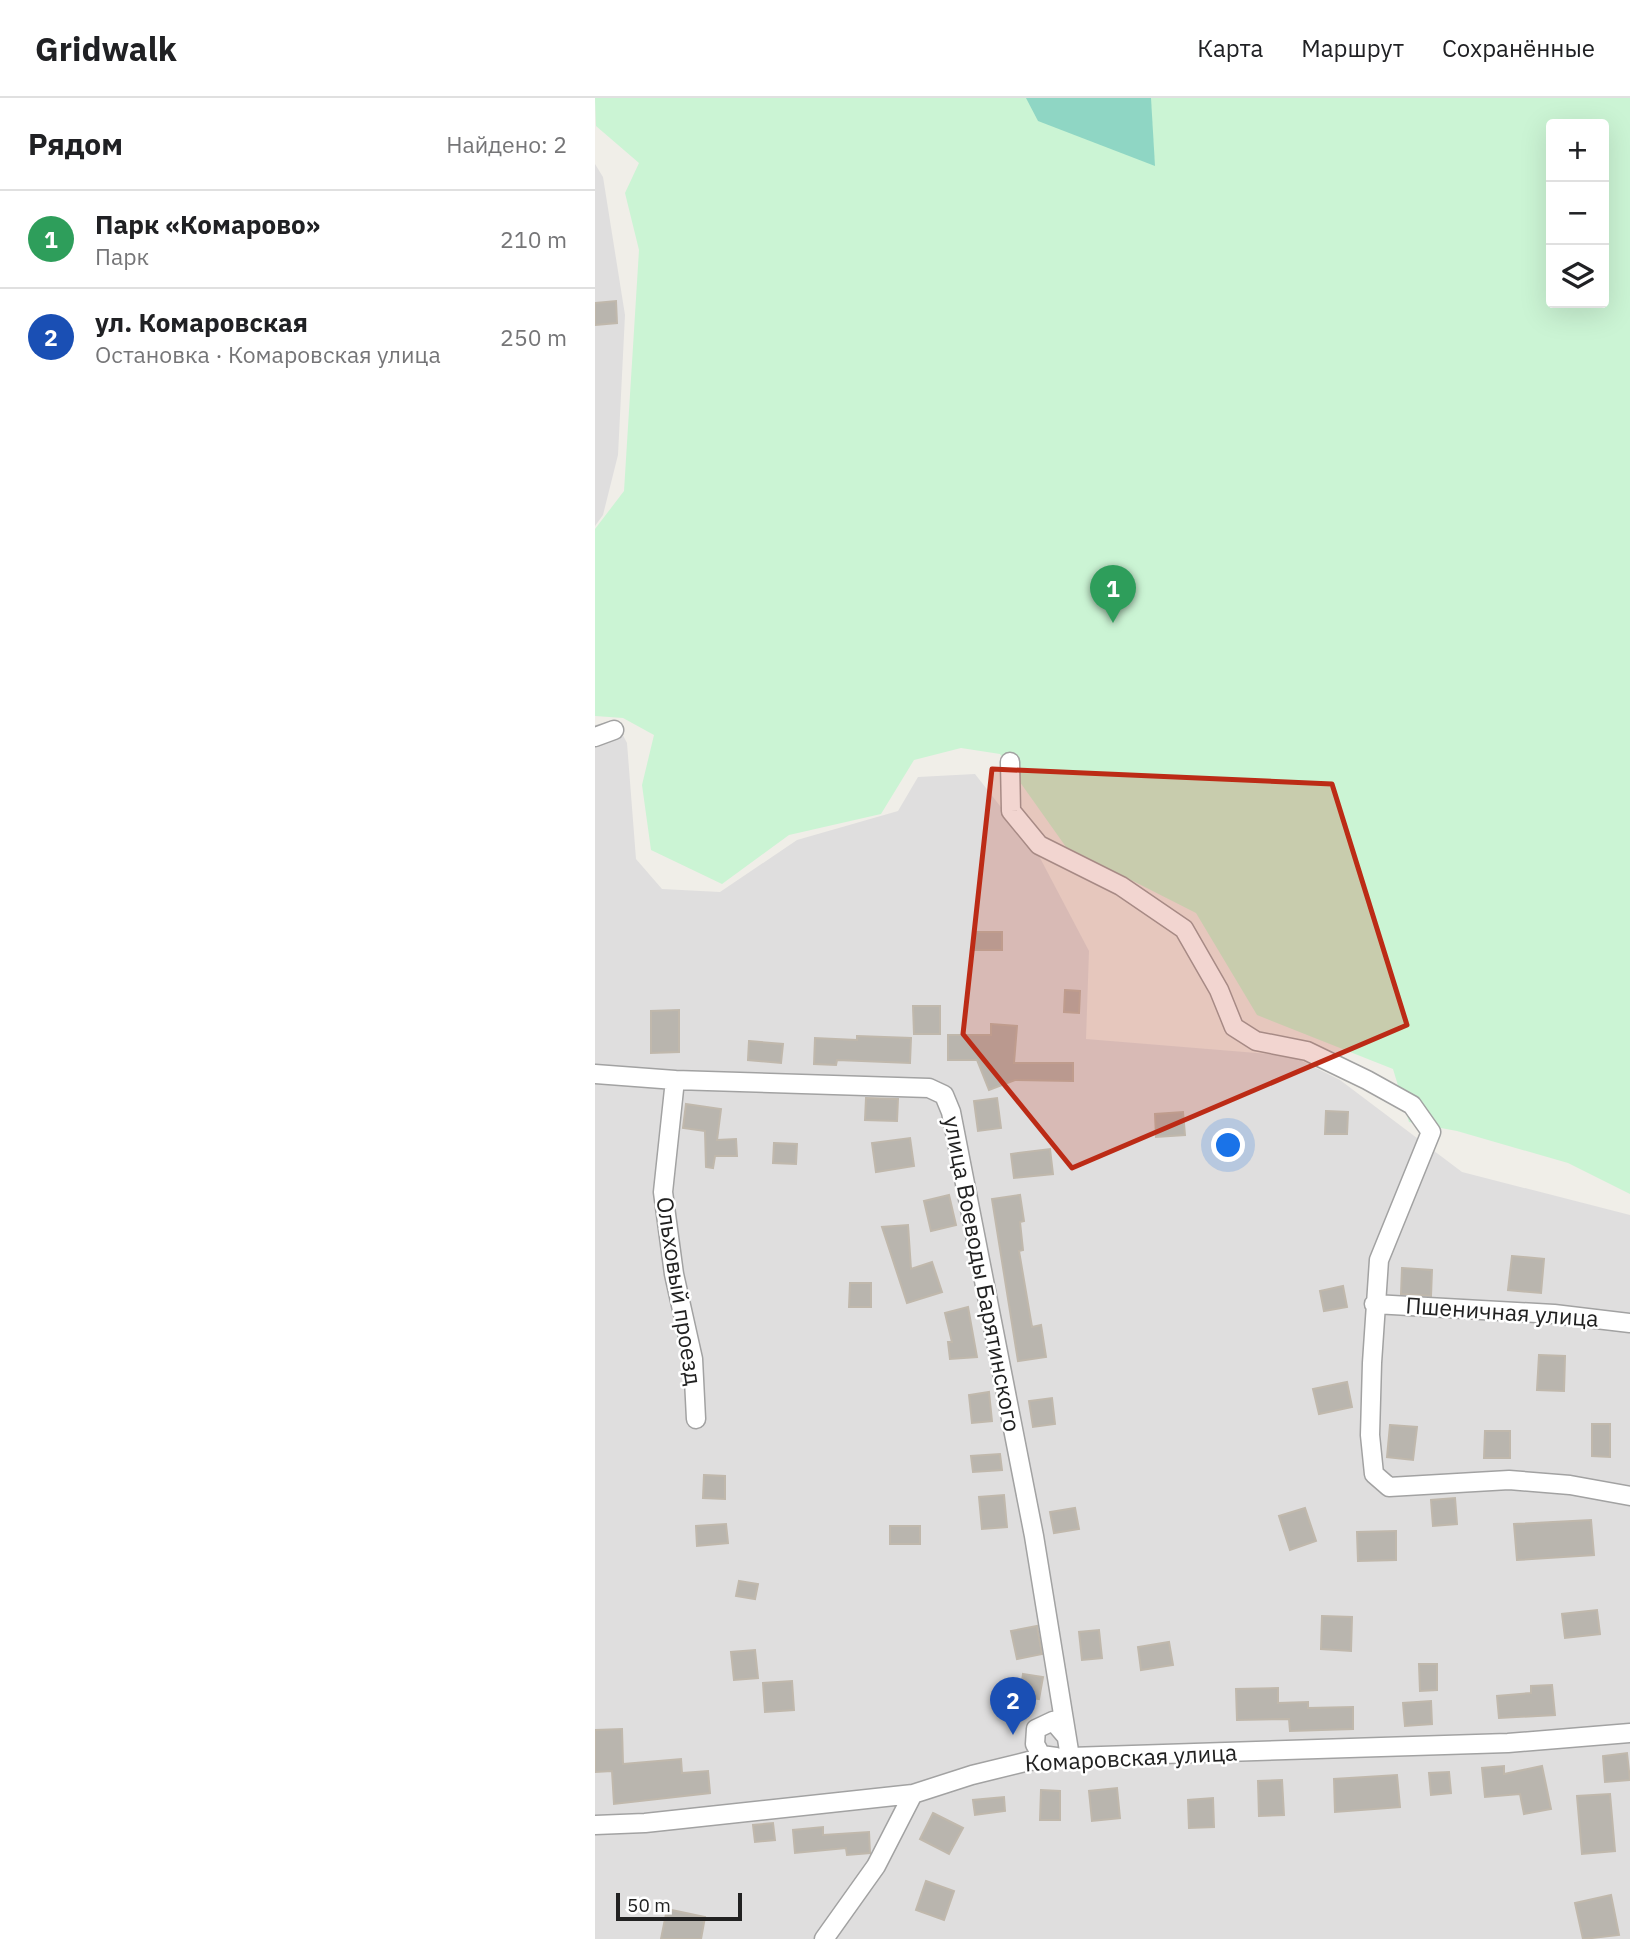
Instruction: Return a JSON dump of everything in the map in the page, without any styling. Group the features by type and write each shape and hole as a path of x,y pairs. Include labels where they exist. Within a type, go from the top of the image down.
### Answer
{"street":[{"path":"595,737 614,730"},
{"name":"Пшеничная улица","path":"1010,762 1011,811 1039,845 1121,886 1184,929 1219,990 1234,1027 1257,1041 1307,1051 1412,1105 1431,1132 1379,1260 1374,1304 1370,1435 1374,1474 1389,1487 1509,1480 1570,1485 1630,1496"},
{"name":"улица Воеводы Барятинского","path":"595,1074 674,1080 929,1088 944,1095 951,1112 1034,1536 1065,1735 1066,1757"},
{"name":"Ольховый проезд","path":"674,1080 663,1192 674,1274 693,1359 696,1419"},
{"name":"Пшеничная улица","path":"1374,1304 1554,1314 1630,1323"},
{"path":"1065,1735 1053,1721 1036,1729 1035,1744 1041,1755 1066,1757"},
{"name":"Комаровская улица","path":"595,1825 645,1823 913,1794 972,1775 1029,1761 1066,1757 1508,1743 1630,1733"},
{"path":"824,1939 876,1866 913,1794"}],"highlighted area":[{"path":"992,769 1332,784 1407,1025 1072,1168 963,1034"}],"shaded area":[{"path":"595,164 603,177 625,315 618,455 603,515 595,526"},
{"path":"615,720 627,743 636,859 662,889 720,892 797,840 898,811 918,777 975,774 1039,856 1089,951 1086,1039 1292,1056 1340,1080 1462,1172 1630,1215 1630,1939 595,1939 595,725"}],"green space":[{"path":"595,98 1630,98 1630,1194 1568,1163 1457,1131 1409,1122 1393,1069 1257,1015 1196,913 1066,847 1000,754 961,748 914,760 881,814 789,835 722,884 651,850 642,785 654,735 623,718 595,716 595,529 624,491 639,250 625,193 639,163 596,126"},
{"path":"1026,98 1151,98 1155,166 1038,121"}],"building":[{"path":"616,301 617,323 595,325 595,303"},
{"path":"973,932 1002,932 1002,950 973,950"},
{"path":"1065,990 1080,991 1079,1013 1064,1012"},
{"path":"913,1006 940,1006 940,1034 914,1034"},
{"path":"679,1010 679,1052 651,1053 651,1011"},
{"path":"991,1024 1017,1026 1014,1063 1073,1063 1073,1081 1015,1080 989,1090 977,1060 948,1060 948,1035 991,1035"},
{"path":"857,1036 911,1038 910,1063 837,1060 836,1065 814,1064 815,1038 857,1040"},
{"path":"749,1041 783,1044 781,1063 748,1060"},
{"path":"866,1098 898,1099 897,1121 865,1120"},
{"path":"997,1098 1001,1128 978,1131 974,1101"},
{"path":"686,1104 721,1109 717,1140 736,1139 737,1156 715,1156 713,1168 706,1167 705,1131 683,1128"},
{"path":"1326,1111 1348,1112 1347,1134 1325,1134"},
{"path":"1183,1112 1185,1135 1156,1137 1155,1114"},
{"path":"910,1138 914,1166 876,1172 872,1143"},
{"path":"774,1143 797,1144 796,1164 773,1163"},
{"path":"1050,1149 1053,1174 1014,1178 1011,1154"},
{"path":"949,1195 956,1225 931,1231 924,1201"},
{"path":"1020,1195 1024,1221 1020,1222 1023,1250 1019,1251 1032,1327 1041,1325 1046,1357 1018,1361 992,1199"},
{"path":"908,1225 911,1269 932,1262 942,1292 907,1303 882,1227"},
{"path":"1512,1256 1544,1259 1541,1293 1508,1290"},
{"path":"1402,1268 1432,1270 1431,1296 1401,1294"},
{"path":"850,1283 871,1283 871,1307 849,1307"},
{"path":"1343,1286 1347,1307 1324,1311 1320,1291"},
{"path":"968,1307 977,1357 950,1359 948,1342 952,1342 945,1313"},
{"path":"1539,1355 1565,1356 1564,1391 1537,1390"},
{"path":"1347,1382 1352,1407 1319,1414 1313,1389"},
{"path":"989,1392 992,1421 972,1423 969,1395"},
{"path":"1052,1398 1055,1424 1033,1427 1029,1401"},
{"path":"1592,1424 1610,1424 1610,1457 1592,1456"},
{"path":"1390,1425 1417,1427 1413,1460 1387,1457"},
{"path":"1485,1431 1510,1431 1510,1458 1484,1458"},
{"path":"1000,1454 1002,1470 973,1472 971,1456"},
{"path":"704,1475 725,1476 725,1499 703,1498"},
{"path":"1004,1495 1007,1527 982,1529 979,1497"},
{"path":"1455,1498 1457,1524 1433,1526 1431,1500"},
{"path":"1075,1508 1079,1529 1054,1533 1050,1512"},
{"path":"1305,1508 1316,1541 1290,1550 1279,1516"},
{"path":"1591,1520 1594,1555 1517,1560 1514,1524"},
{"path":"726,1524 728,1543 697,1546 696,1526"},
{"path":"890,1526 920,1526 920,1544 890,1544"},
{"path":"1396,1531 1396,1560 1358,1561 1357,1532"},
{"path":"739,1581 758,1584 755,1599 736,1596"},
{"path":"1597,1610 1600,1634 1565,1638 1562,1614"},
{"path":"1322,1616 1352,1617 1351,1651 1321,1649"},
{"path":"1037,1626 1042,1654 1017,1659 1011,1631"},
{"path":"1099,1630 1102,1658 1082,1660 1079,1632"},
{"path":"1169,1642 1173,1665 1141,1670 1138,1647"},
{"path":"755,1650 758,1678 734,1680 731,1652"},
{"path":"1419,1664 1437,1664 1437,1690 1420,1691"},
{"path":"1023,1674 1043,1677 1039,1699 1020,1696"},
{"path":"792,1681 794,1710 765,1712 763,1683"},
{"path":"1552,1685 1555,1715 1499,1718 1497,1696 1531,1693 1531,1686"},
{"path":"1278,1688 1278,1703 1308,1702 1308,1708 1353,1707 1353,1729 1290,1731 1289,1719 1237,1720 1236,1689"},
{"path":"1431,1701 1432,1724 1405,1726 1403,1703"},
{"path":"622,1729 623,1764 681,1759 682,1773 708,1771 710,1793 614,1804 612,1771 595,1772 595,1730"},
{"path":"1627,1753 1630,1780 1605,1782 1603,1756"},
{"path":"1504,1766 1504,1774 1542,1766 1551,1809 1524,1814 1520,1794 1485,1797 1482,1768"},
{"path":"1449,1772 1451,1793 1431,1795 1429,1773"},
{"path":"1397,1775 1400,1807 1335,1812 1334,1779"},
{"path":"1282,1780 1284,1815 1259,1816 1258,1781"},
{"path":"1117,1788 1120,1818 1092,1821 1089,1791"},
{"path":"1041,1790 1060,1791 1060,1820 1040,1820"},
{"path":"1610,1794 1615,1851 1582,1854 1577,1796"},
{"path":"1004,1797 1005,1811 975,1815 973,1800"},
{"path":"1213,1798 1214,1827 1189,1828 1188,1800"},
{"path":"933,1813 963,1828 949,1854 920,1839"},
{"path":"773,1823 775,1840 755,1842 753,1825"},
{"path":"823,1827 823,1835 869,1832 870,1853 847,1855 846,1848 795,1853 793,1830"},
{"path":"926,1881 954,1891 944,1920 916,1910"},
{"path":"1611,1895 1619,1935 1583,1939 1575,1903"},
{"path":"667,1909 705,1917 701,1939 661,1939"}],"place":[{"name":"Парк «Комарово»","path":"1113,623"},
{"name":"ул. Комаровская","path":"1013,1735"}]}
